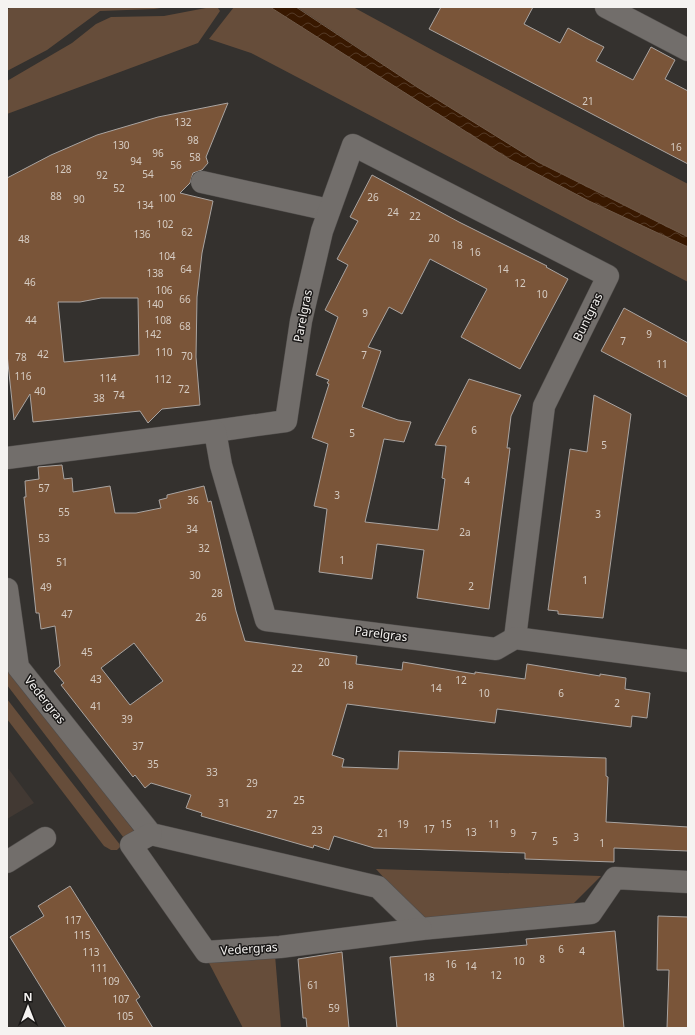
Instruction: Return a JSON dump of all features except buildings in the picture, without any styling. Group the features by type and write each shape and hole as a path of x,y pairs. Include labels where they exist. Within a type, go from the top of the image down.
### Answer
{"street":[{"path":"620,10 686,44"},
{"name":"Parelgras","path":"7,458 286,421 301,321 322,231 353,145"},
{"name":"Buntgras","path":"353,145 608,276 544,406 515,638"},
{"path":"202,182 329,210"},
{"name":"Parelgras","path":"215,431 221,465 266,620 496,649 515,638"},
{"name":"Vedergras","path":"7,589 18,666 151,834 131,845 206,952 280,947 420,929 591,912 615,878 688,882"},
{"path":"515,638 688,661"},
{"path":"151,834 378,887 420,929"},
{"path":"7,862 45,838"}],"shaded area":[{"path":"11,7 168,7 100,11 47,50 7,71 7,10"},
{"path":"211,7 218,8 220,11 198,43 7,114 7,81 72,43 96,24 111,17 164,16"},
{"path":"234,7 270,7 509,159 589,201 688,247 688,282 251,53 209,39"},
{"path":"297,7 353,7 688,184 688,237 538,162 417,87"},
{"path":"7,651 8,666 134,831 134,837 127,842 7,685"},
{"path":"7,699 121,846 117,850 111,850 104,846 7,719"},
{"path":"7,767 34,803 7,819"},
{"path":"376,869 601,876 571,906 422,920"},
{"path":"275,955 281,1028 243,1028 209,963 210,957"}],"water":[{"path":"270,7 296,7 417,87 538,162 688,237 688,247 589,201 509,159"}]}
